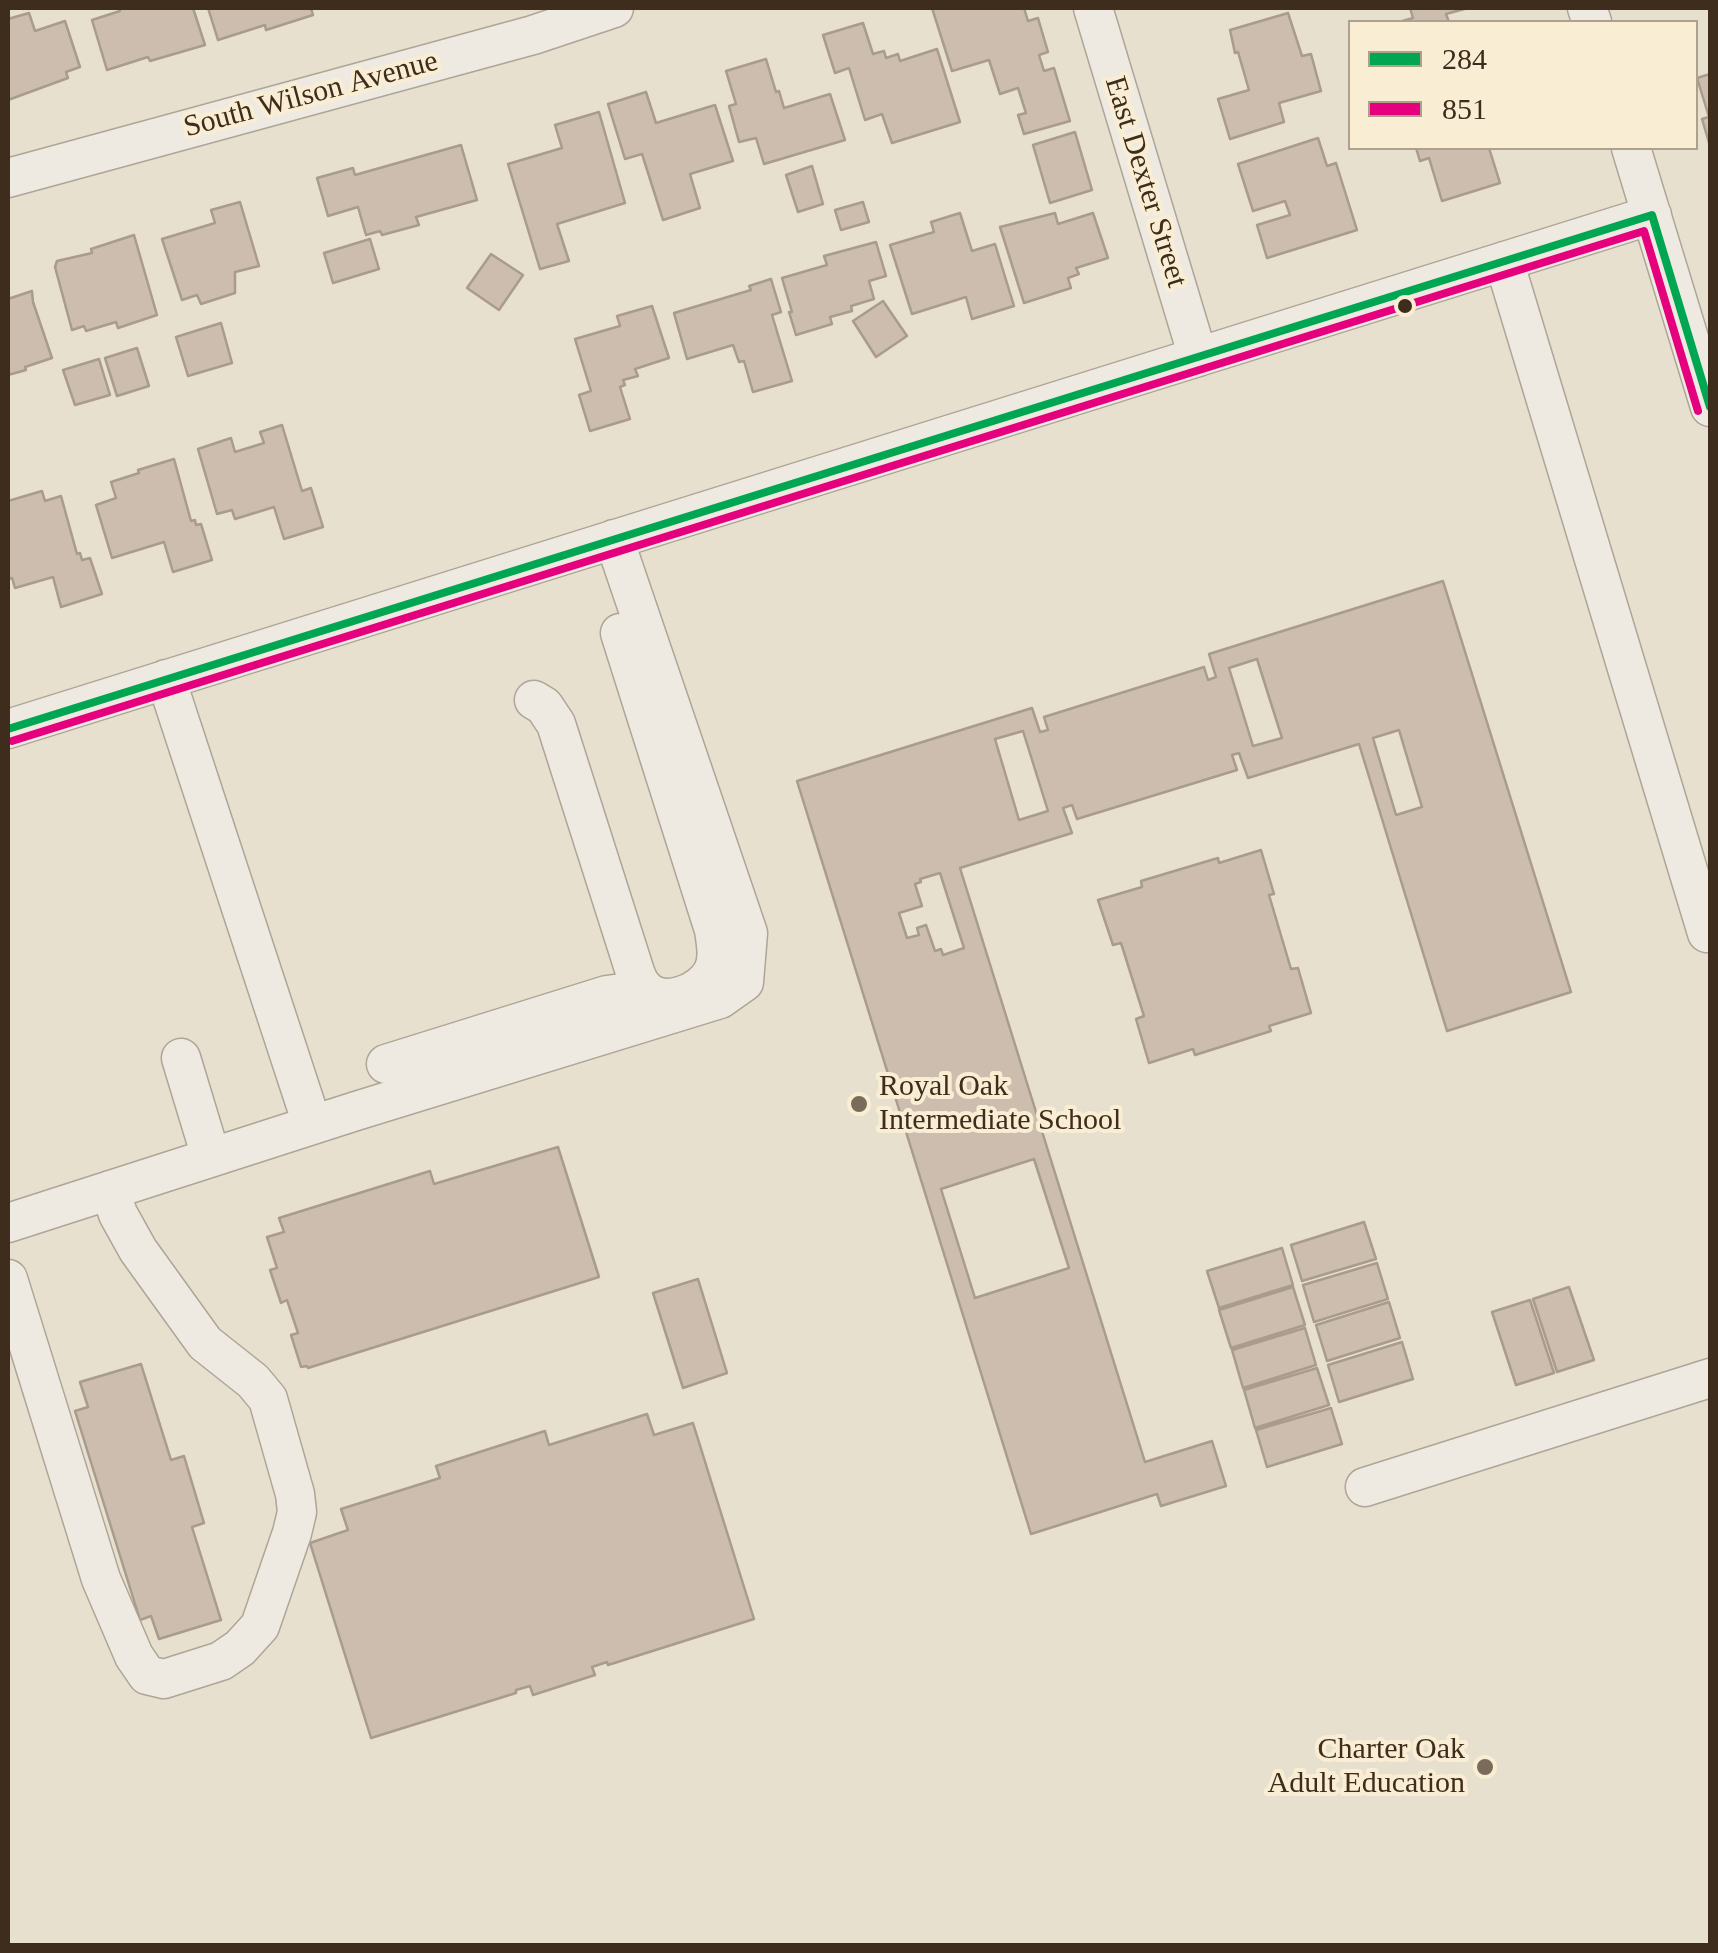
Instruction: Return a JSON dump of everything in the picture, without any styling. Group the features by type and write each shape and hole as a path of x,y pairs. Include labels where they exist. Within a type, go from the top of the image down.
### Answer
{"street":[{"name":"South Wilson Avenue","path":"8,178 533,35 614,8"},
{"name":"East Dexter Street","path":"1092,8 1198,357"},
{"path":"1632,150 1710,407"},
{"path":"8,729 1652,215"},
{"path":"1504,262 1701,914 1707,933 1710,932"},
{"path":"386,1064 607,995 644,990 660,998 674,998 697,990 714,970 714,930 604,542"},
{"path":"8,1223 312,1124 720,999 744,982 748,933 604,542"},
{"path":"166,679 312,1124"},
{"path":"534,700 544,706 556,724 644,990"},
{"path":"180,1058 211,1157"},
{"path":"8,1279 102,1578 134,1656 147,1675 164,1680 221,1661 240,1648 260,1626 292,1532 296,1494 268,1398 254,1381 205,1343 138,1250 110,1190"},
{"path":"1365,1487 1710,1378"}],"building":[{"path":"119,8 193,8 205,45 107,70 92,20 120,11"},
{"path":"208,8 311,8 313,15 218,40"},
{"path":"932,8 1024,8 1028,21 1038,18 1048,52 1039,55 1044,71 1054,68 1070,121 1024,134 1018,115 1026,113 1018,88 1000,94 989,60 952,71"},
{"path":"1410,8 1468,8 1446,14 1448,20 1406,20 1413,18"},
{"path":"29,13 35,31 65,21 80,67 66,72 68,78 8,100 8,19"},
{"path":"1288,13 1302,56 1311,54 1321,91 1279,103 1284,122 1230,139 1218,99 1249,90 1230,30"},
{"path":"863,23 873,54 884,51 886,58 898,54 900,61 937,49 960,122 892,143 882,114 865,120 849,68 835,73 823,35"},
{"path":"766,59 784,108 830,94 845,140 764,164 756,138 739,142 729,106 736,104 726,71"},
{"path":"1710,74 1710,146 1702,119 1709,117 1698,78"},
{"path":"646,92 656,123 715,105 733,161 690,174 700,208 663,220 642,154 625,159 608,104"},
{"path":"599,112 625,203 557,224 569,261 540,269 508,164 562,148 555,125"},
{"path":"1075,132 1092,190 1050,203 1033,145"},
{"path":"1318,138 1327,166 1336,163 1357,230 1267,258 1257,225 1290,215 1285,201 1253,211 1238,164"},
{"path":"461,145 477,200 416,217 419,225 382,235 380,231 366,235 358,207 328,216 317,178 353,168 355,175"},
{"path":"1417,150 1490,150 1500,183 1442,201 1429,158 1420,161"},
{"path":"812,166 823,204 798,212 786,175"},
{"path":"240,202 259,266 235,272 235,293 201,304 197,295 182,300 162,239 215,223 211,210"},
{"path":"863,202 869,222 841,230 835,210"},
{"path":"960,213 972,251 995,244 1014,306 972,319 966,297 912,314 890,245 934,232 931,222"},
{"path":"1055,213 1058,224 1093,213 1108,258 1076,268 1079,274 1068,278 1071,288 1024,303 1000,227"},
{"path":"134,235 157,315 118,328 116,322 86,331 84,326 72,330 55,267 57,261 92,253 91,249"},
{"path":"370,239 379,269 333,283 324,253"},
{"path":"876,242 886,276 869,281 874,299 830,317 832,324 796,335 782,278 827,265 824,256"},
{"path":"491,254 523,275 499,310 467,288"},
{"path":"771,279 781,312 772,315 792,381 753,392 744,361 739,362 733,345 687,359 674,313 751,290 749,286"},
{"path":"32,291 52,358 8,375 8,299"},
{"path":"883,301 907,336 876,357 853,321"},
{"path":"652,306 669,358 635,369 638,376 623,380 625,385 620,387 630,419 590,431 579,395 591,391 575,339 620,326 617,316"},
{"path":"221,323 232,363 188,376 176,337"},
{"path":"137,348 149,386 117,396 105,358"},
{"path":"99,359 110,395 75,405 63,370"},
{"path":"282,425 302,491 311,488 323,527 284,539 274,507 235,519 232,510 217,514 198,449 231,438 235,452 264,443 260,432"},
{"path":"174,459 191,521 201,524 212,560 173,572 164,542 112,558 96,505 116,498 111,482"},
{"path":"42,491 45,501 61,496 77,554 82,560 90,558 102,594 61,607 53,577 15,588 12,578 8,579 8,501"},
{"path":"1443,581 1571,992 1447,1031 1359,744 1248,778 1239,753 1232,755 1237,770 1077,819 1072,805 1063,808 1072,833 960,868 1145,1462 1212,1441 1226,1486 1161,1506 1157,1494 1031,1534 797,781 1032,708 1040,732 1048,730 1044,717 1204,667 1208,680 1216,677 1209,654","holes":["1257,659 1282,738 1253,746 1229,668","1399,730 1422,807 1396,815 1373,738","1023,731 1048,811 1019,820 995,739","940,873 964,948 943,955 941,949 935,951 926,925 917,928 919,935 907,938 899,913 922,906 915,884 920,879","1034,1159 1069,1268 975,1298 941,1189"]},
{"path":"1261,850 1274,894 1269,895 1291,969 1298,968 1311,1013 1269,1026 1271,1031 1195,1055 1193,1049 1149,1063 1136,1019 1144,1016 1121,943 1113,945 1098,900 1142,887 1141,881 1218,858 1219,863"},
{"path":"558,1147 599,1277 301,1367 291,1335 298,1333 287,1300 281,1303 270,1270 277,1268 267,1237 284,1232 279,1218 430,1171 434,1184"},
{"path":"1364,1222 1376,1259 1302,1281 1291,1245"},
{"path":"1282,1248 1293,1285 1219,1308 1207,1271"},
{"path":"1377,1263 1388,1299 1314,1322 1303,1285"},
{"path":"698,1279 727,1373 683,1388 653,1293"},
{"path":"1293,1287 1305,1325 1231,1348 1219,1310"},
{"path":"1569,1287 1594,1360 1557,1372 1533,1299"},
{"path":"1530,1300 1554,1373 1516,1385 1492,1312"},
{"path":"1389,1302 1400,1338 1327,1361 1316,1325"},
{"path":"1305,1328 1316,1365 1243,1388 1232,1350"},
{"path":"1402,1342 1413,1379 1339,1402 1328,1365"},
{"path":"141,1364 171,1460 184,1456 204,1523 192,1527 221,1620 159,1639 151,1616 140,1620 75,1411 88,1407 80,1382"},
{"path":"1317,1368 1329,1405 1255,1428 1244,1390"},
{"path":"1331,1408 1342,1444 1267,1467 1256,1430"},
{"path":"647,1414 654,1435 693,1423 754,1619 592,1667 595,1675 533,1695 530,1686 371,1738 310,1543 348,1530 341,1509 440,1478 436,1466 545,1431 549,1445"}],"transit line":[{"name":"284","path":"8,729 1652,215 1710,407"},
{"name":"851","path":"12,741 1644,231 1698,411"}],"place":[{"name":"Royal Oak Intermediate School","path":"859,1104"},
{"name":"Charter Oak Adult Education","path":"1485,1767"}]}
